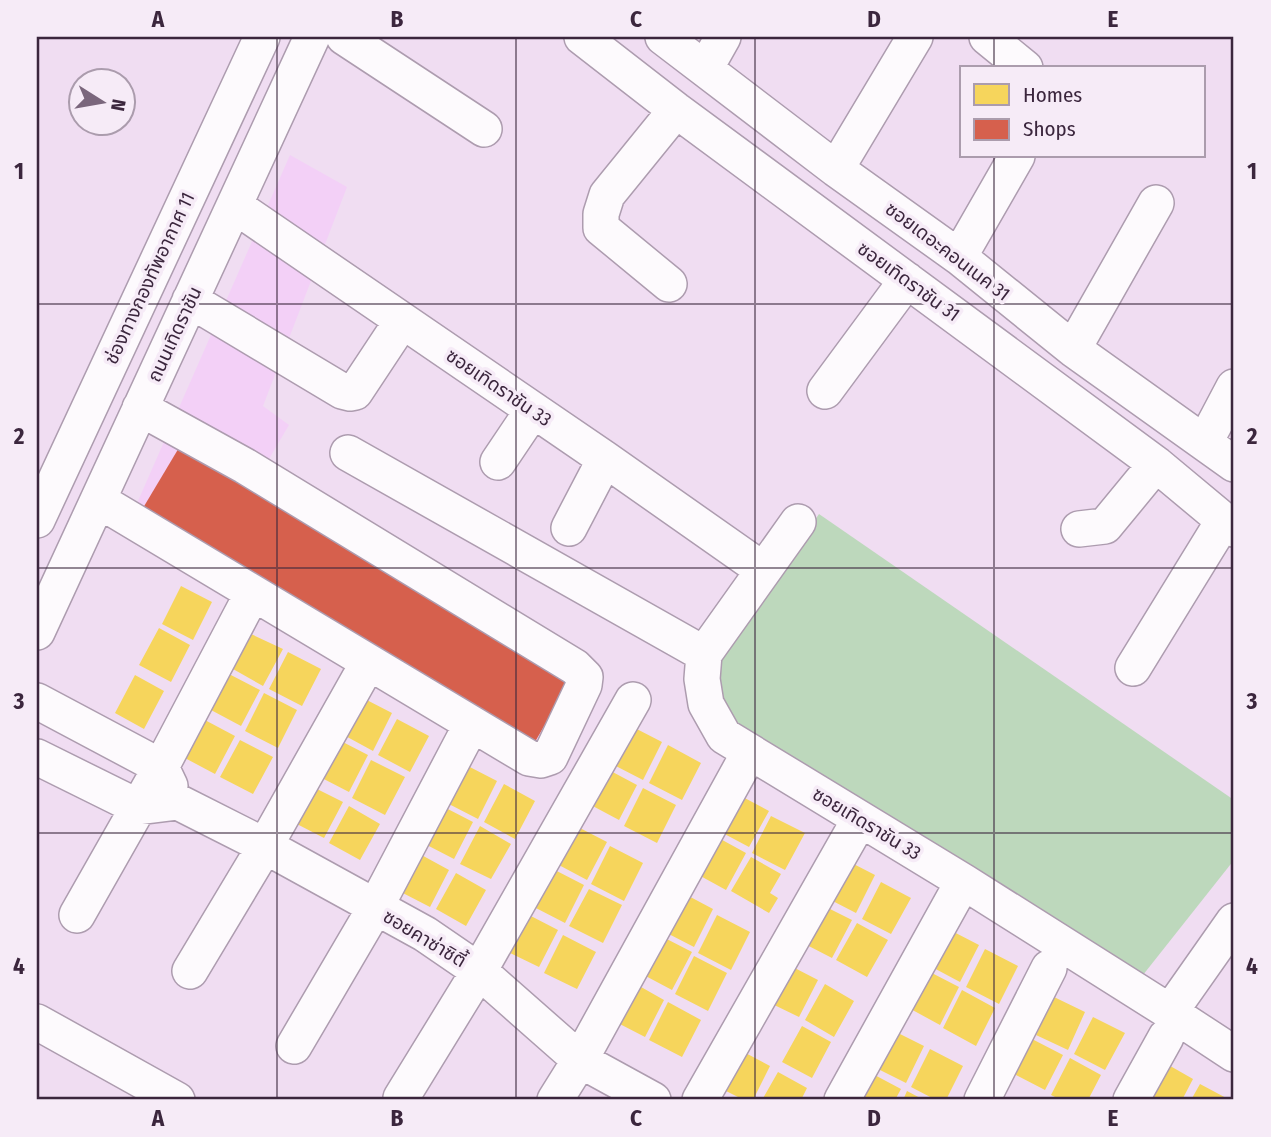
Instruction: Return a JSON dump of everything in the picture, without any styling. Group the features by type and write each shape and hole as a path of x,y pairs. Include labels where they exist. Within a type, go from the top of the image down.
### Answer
{"street":[{"name":"ช่องทางกองทัพอากาศ 11","path":"37,520 262,37"},
{"name":"ถนนเทิดราชัน","path":"37,632 312,37"},
{"path":"344,37 484,130"},
{"name":"ซอยเทิดราชัน 31","path":"582,37 676,110 1156,464 1229,524"},
{"name":"ซอยเดอะคอนเนค 31","path":"663,37 836,169 959,257 1073,349 1234,464"},
{"path":"705,69 723,37"},
{"path":"836,169 915,37"},
{"path":"668,284 601,228 601,214 607,195 676,110"},
{"path":"959,257 1016,158"},
{"path":"1073,349 1156,203"},
{"name":"ซอยเทิดราชัน 33","path":"234,206 763,570"},
{"path":"825,391 907,280"},
{"path":"190,300 349,393 355,391 402,321"},
{"path":"1205,442 1234,387"},
{"path":"98,500 529,758 541,760 550,757 584,685 585,677 575,667 245,466 140,408"},
{"path":"498,462 533,410"},
{"path":"348,453 704,654 798,522"},
{"path":"569,528 605,459"},
{"path":"1079,529 1105,526 1156,464"},
{"path":"1133,668 1229,524"},
{"path":"78,915 161,767 249,600"},
{"name":"ซอยเทิดราชัน 33","path":"704,654 702,679 706,704 724,736 964,882 1168,1024 1234,1054"},
{"path":"190,971 265,846 359,679"},
{"path":"401,1097 479,971 633,700"},
{"path":"37,701 161,767 178,802 138,807 37,757"},
{"path":"294,1046 375,908 466,735"},
{"path":"555,1100 580,1060 741,766"},
{"name":"ซอยคาซ่าซิตี้","path":"178,802 265,846 425,934 479,971 580,1060 653,1100"},
{"path":"700,1100 852,834"},
{"path":"842,1100 954,898"},
{"path":"1131,1100 1168,1024 1234,921"},
{"path":"982,1100 1049,968"},
{"path":"37,1022 177,1100"}],"shaded area":[{"path":"290,155 347,187 263,406 289,425 266,464 601,675 552,777 127,526"}],"green space":[{"path":"819,514 1234,800 1234,860 1139,980 734,727 720,698 715,665"}],"building: Homes":[{"path":"181,586 212,602 193,640 162,624"},
{"path":"159,628 190,645 171,682 139,665"},
{"path":"251,634 283,649 263,686 233,669"},
{"path":"288,652 321,669 302,706 269,689"},
{"path":"229,674 260,690 241,726 211,710"},
{"path":"135,675 164,691 144,729 115,713"},
{"path":"264,693 297,710 278,748 245,731"},
{"path":"359,696 392,713 373,751 340,733"},
{"path":"203,719 235,736 215,774 183,757"},
{"path":"397,719 429,736 410,772 378,755"},
{"path":"629,725 662,742 643,780 610,763"},
{"path":"337,739 368,755 349,792 318,776"},
{"path":"240,740 273,757 253,794 220,777"},
{"path":"668,745 701,763 682,800 649,783"},
{"path":"371,760 405,777 385,815 352,798"},
{"path":"464,764 497,781 478,819 445,802"},
{"path":"607,769 637,785 619,820 589,804"},
{"path":"504,784 535,801 515,839 484,822"},
{"path":"311,786 343,802 324,838 293,822"},
{"path":"643,788 676,805 657,843 624,826"},
{"path":"739,795 769,811 749,847 719,831"},
{"path":"349,806 380,824 360,860 329,843"},
{"path":"442,806 473,822 454,859 423,843"},
{"path":"771,816 805,833 785,870 752,853"},
{"path":"480,826 511,844 491,879 460,864"},
{"path":"576,826 607,842 587,880 557,864"},
{"path":"715,836 746,853 726,890 695,873"},
{"path":"610,846 643,863 624,901 591,884"},
{"path":"416,852 449,870 430,907 397,890"},
{"path":"751,857 781,874 770,893 778,898 769,913 731,891"},
{"path":"842,858 875,875 856,913 823,896"},
{"path":"551,868 584,885 565,923 532,906"},
{"path":"456,873 486,890 466,926 436,909"},
{"path":"881,882 911,898 891,934 862,919"},
{"path":"589,889 622,905 603,943 569,926"},
{"path":"681,892 713,909 694,947 661,930"},
{"path":"818,903 852,920 832,958 799,941"},
{"path":"527,914 558,930 539,967 508,952"},
{"path":"717,915 750,932 731,970 698,953"},
{"path":"857,923 888,940 867,977 836,960"},
{"path":"948,929 979,945 960,982 930,966"},
{"path":"563,935 596,952 577,989 544,973"},
{"path":"659,935 692,952 672,990 640,973"},
{"path":"985,949 1018,966 999,1004 966,987"},
{"path":"694,956 727,973 708,1011 675,994"},
{"path":"785,963 818,980 799,1017 766,1001"},
{"path":"926,970 959,987 940,1025 907,1007"},
{"path":"634,983 664,1000 645,1037 614,1021"},
{"path":"825,984 854,1001 834,1037 805,1020"},
{"path":"962,990 995,1008 976,1046 943,1028"},
{"path":"1054,997 1085,1012 1068,1050 1036,1035"},
{"path":"668,1002 701,1020 682,1057 649,1040"},
{"path":"1093,1017 1125,1033 1105,1070 1074,1054"},
{"path":"802,1026 831,1042 812,1078 782,1062"},
{"path":"894,1031 924,1046 906,1083 876,1068"},
{"path":"1032,1039 1063,1055 1045,1090 1014,1074"},
{"path":"738,1049 770,1066 753,1100 744,1100 718,1087"},
{"path":"930,1049 963,1066 946,1100 936,1100 911,1087"},
{"path":"1070,1058 1101,1075 1088,1100 1061,1100 1051,1095"},
{"path":"1165,1063 1193,1079 1182,1100 1149,1100"},
{"path":"778,1072 807,1088 801,1100 762,1100"},
{"path":"869,1072 901,1089 895,1100 854,1100"},
{"path":"1200,1084 1230,1100 1191,1100"},
{"path":"907,1091 924,1100 903,1100"}],"building: Shops":[{"path":"180,446 571,680 532,747 140,513"}]}
